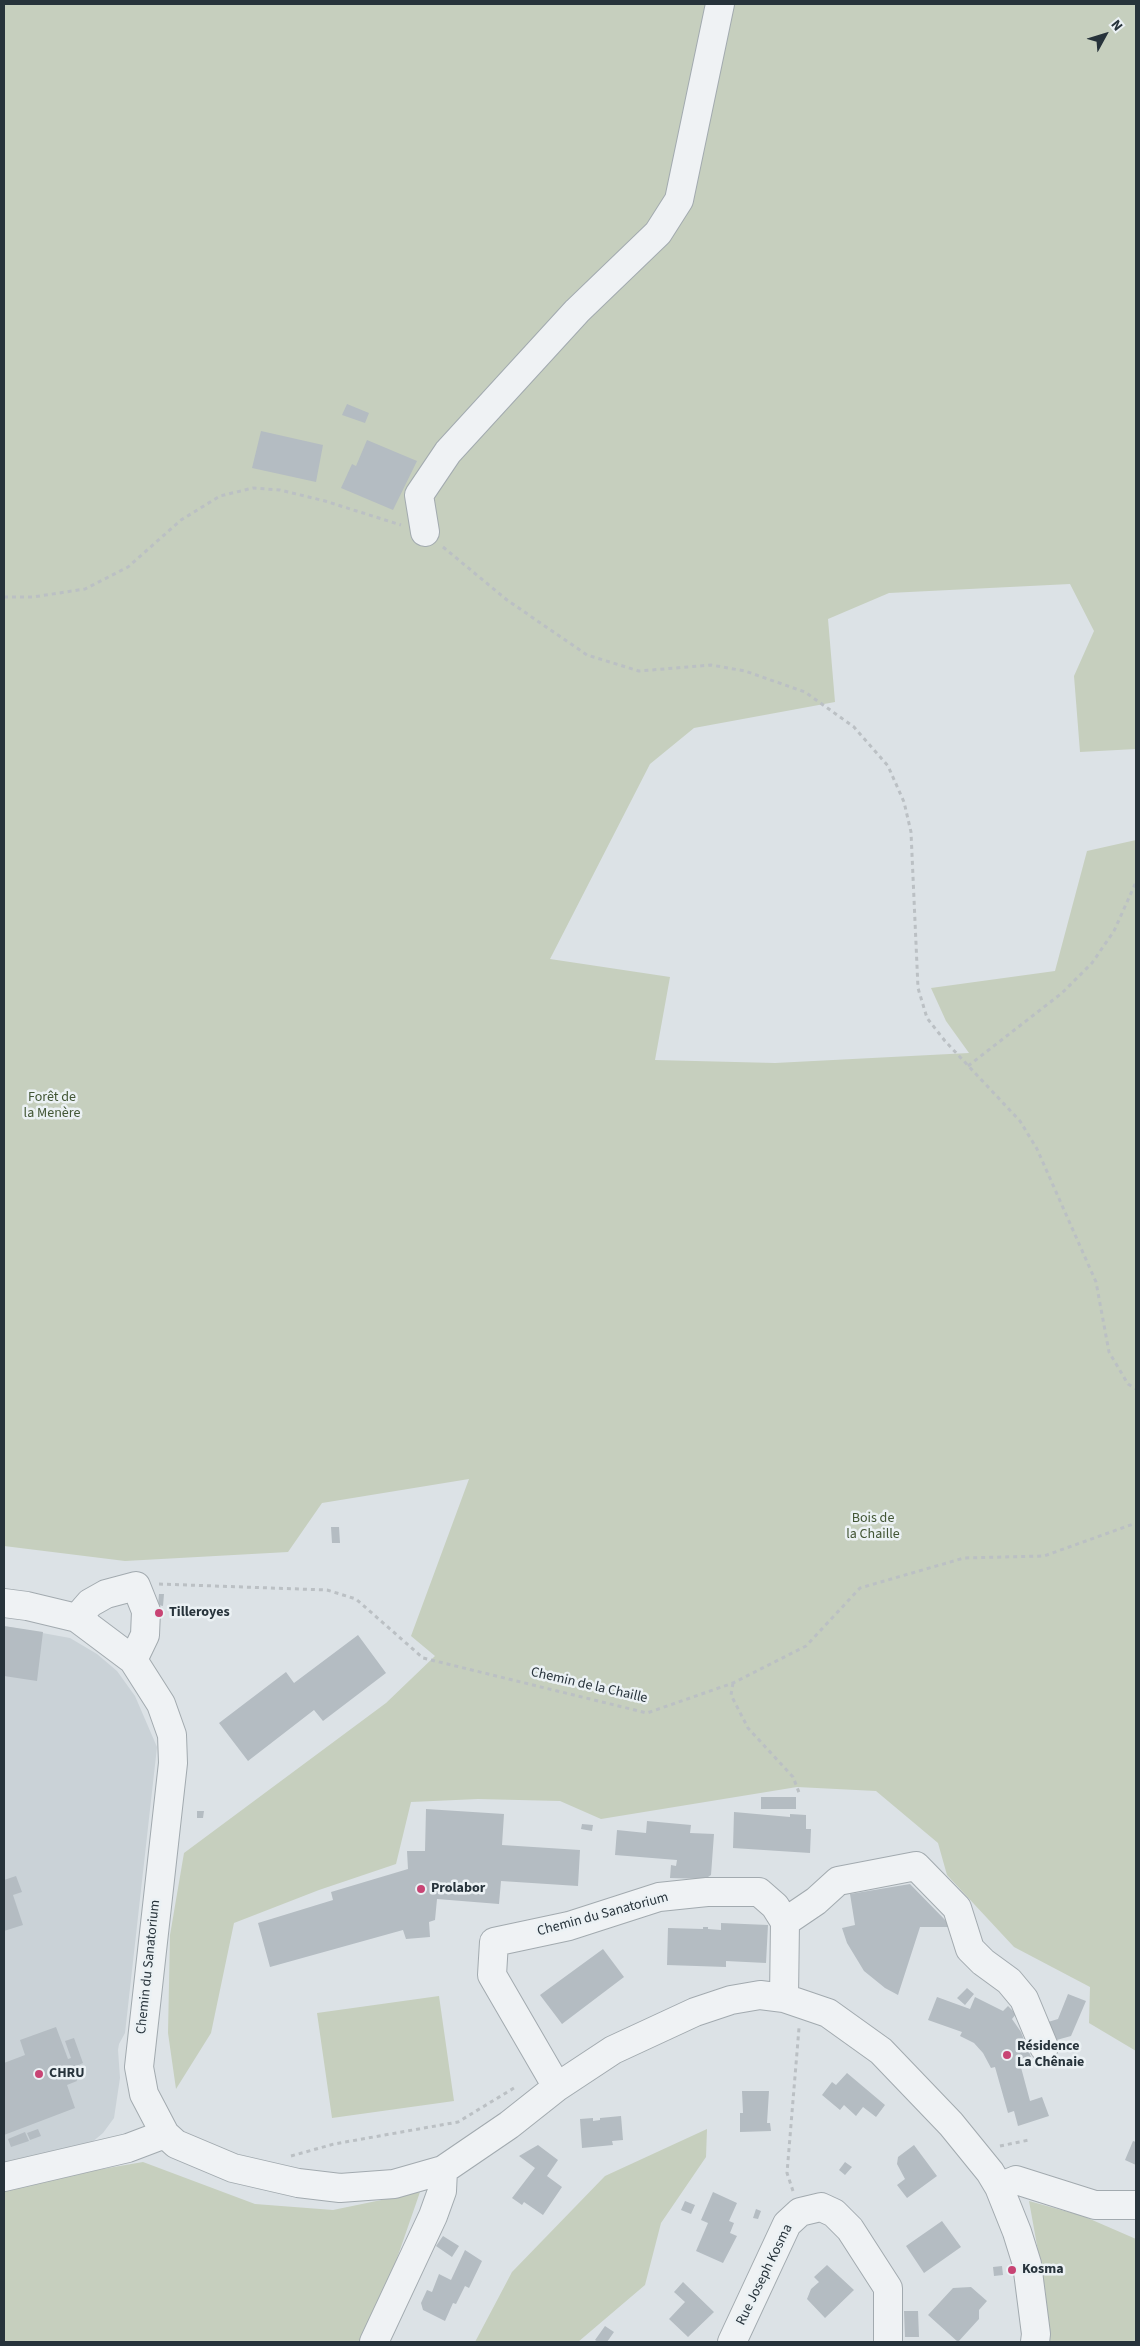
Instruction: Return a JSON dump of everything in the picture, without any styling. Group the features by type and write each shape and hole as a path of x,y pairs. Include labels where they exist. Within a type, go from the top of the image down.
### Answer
{"street":[{"path":"425,532 419,495 448,452 577,311 658,233 679,200 720,4"},
{"path":"78,1618 90,1603 106,1594 136,1586 146,1611 145,1635 133,1660"},
{"name":"Chemin du Sanatorium","path":"4,1603 27,1606 78,1618 133,1660 161,1704 172,1735 173,1763 138,2067 144,2094 165,2134 176,2144 233,2168 298,2183 340,2188 394,2184 443,2170 509,2125 551,2078 695,2012 731,2000 760,1995 793,2000 828,2014 881,2052 951,2124 990,2172 999,2187 1027,2264 1036,2334 1035,2342"},
{"path":"793,2000 785,1922 816,1901 838,1881 916,1866 957,1908 970,1949 983,1962 1009,1981 1024,1999 1044,2047"},
{"name":"Chemin du Sanatorium","path":"551,2078 492,1975 494,1942 569,1926 658,1898 707,1892 759,1892 775,1906 785,1922"},
{"path":"4,2177 128,2148 165,2134"},
{"path":"374,2342 433,2216 442,2191 443,2170"},
{"path":"999,2187 1016,2180 1095,2205 1136,2205"},
{"name":"Rue Joseph Kosma","path":"732,2342 787,2224 800,2212 821,2207 834,2213 850,2229 888,2288 888,2342"}],"path":[{"path":"4,597 33,598 85,589 128,566 182,520 220,496 253,488 280,490 325,501 425,532 507,600 587,655 640,671 711,665 746,671 805,692 854,727 888,766 904,802 911,832 918,988 927,1018 968,1066 1020,1121 1037,1149 1096,1282 1108,1352 1128,1384 1136,1389"},
{"path":"968,1066 1062,994 1092,963 1114,931 1136,882"},
{"name":"Chemin de la Chaille","path":"136,1586 150,1583 327,1590 356,1598 423,1658 647,1713 733,1683 806,1646 860,1588 964,1558 1044,1556 1136,1522"},
{"path":"733,1683 731,1696 748,1728 793,1777 800,1795"},
{"path":"793,2000 787,2173 800,2212"},
{"path":"288,2157 334,2144 458,2122 551,2078"},
{"path":"995,2148 1029,2140"}],"shaded area":[{"path":"4,1626 70,1638 97,1654 117,1671 135,1696 157,1747 125,2033 118,2050 120,2078 114,2118 103,2133 91,2143 4,2166"}],"green space":[{"path":"4,4 1136,4 1136,749 1080,752 1074,676 1094,631 1070,584 889,593 828,619 835,702 694,728 650,764 550,959 670,977 655,1060 775,1063 969,1053 946,1021 931,988 1055,971 1087,851 1136,840 1136,2051 1089,2023 1090,1987 1014,1947 947,1875 938,1843 876,1791 797,1787 601,1819 560,1801 478,1799 411,1802 396,1864 319,1890 234,1923 211,2033 176,2089 168,2033 170,1935 184,1853 386,1703 435,1656 411,1636 469,1479 322,1503 288,1552 125,1561 4,1546"},
{"path":"439,1996 454,2101 332,2118 317,2013"},
{"path":"707,2129 706,2157 661,2223 645,2285 578,2342 475,2342 512,2272 605,2176"},
{"path":"143,2162 255,2204 333,2210 420,2192 368,2342 4,2342 4,2186"},
{"path":"1029,2201 1083,2216 1136,2239 1136,2342 1042,2342 1046,2295"}],"building":[{"path":"347,404 369,413 365,423 342,415"},
{"path":"261,431 323,445 316,482 252,468"},
{"path":"367,440 417,461 393,510 341,488 352,464 356,466"},
{"path":"331,1527 339,1527 340,1543 332,1543"},
{"path":"159,1594 164,1594 163,1606 158,1605"},
{"path":"4,1626 43,1632 37,1681 4,1676"},
{"path":"358,1635 386,1673 323,1721 314,1710 248,1761 219,1723 286,1672 294,1683"},
{"path":"761,1797 796,1797 796,1809 761,1809"},
{"name":"Prolabor","path":"426,1809 504,1814 502,1845 580,1850 578,1886 501,1881 499,1904 437,1899 435,1920 429,1922 430,1937 406,1939 403,1930 270,1967 258,1923 333,1900 331,1892 408,1869 407,1851 425,1851"},
{"path":"197,1811 204,1811 203,1818 197,1818"},
{"path":"734,1812 790,1817 790,1814 806,1815 806,1829 811,1829 810,1853 733,1848"},
{"path":"647,1821 691,1825 690,1833 714,1834 711,1875 705,1879 670,1878 671,1865 676,1866 677,1860 615,1855 617,1830 646,1833"},
{"path":"582,1824 593,1825 592,1831 581,1829"},
{"path":"16,1876 22,1892 13,1895 23,1925 4,1931 4,1880"},
{"path":"910,1884 949,1924 948,1927 920,1927 898,1995 885,1988 864,1971 847,1943 842,1928 855,1925 850,1894"},
{"path":"721,1923 768,1925 766,1963 726,1961 726,1967 667,1965 668,1928 703,1929 703,1927 708,1927 708,1929 721,1930"},
{"path":"603,1949 624,1977 562,2024 540,1995"},
{"path":"967,1988 974,1994 965,2005 957,1998"},
{"path":"1068,1994 1086,2001 1071,2036 1053,2041 1048,2022 1058,2019"},
{"name":"Résidence La Chênaie","path":"937,1997 970,2009 975,1997 1003,2011 1008,2006 1016,2014 1012,2019 1021,2032 1031,2057 1019,2060 1030,2101 1042,2097 1049,2116 1018,2126 1014,2111 1008,2113 995,2067 991,2068 983,2053 974,2043 960,2036 962,2032 928,2020"},
{"name":"CHRU","path":"56,2027 68,2059 71,2058 65,2041 74,2038 83,2063 72,2068 77,2081 67,2085 75,2108 4,2135 4,2063 25,2055 20,2040"},
{"path":"847,2073 885,2105 876,2117 863,2107 856,2116 844,2105 840,2110 822,2095 832,2082 836,2085"},
{"path":"742,2091 769,2091 767,2123 770,2123 771,2131 740,2132 740,2113 743,2113"},
{"path":"621,2116 623,2140 612,2141 613,2145 582,2148 580,2119 593,2118 593,2121 600,2120 600,2118"},
{"path":"38,2129 41,2136 30,2140 27,2133"},
{"path":"25,2132 29,2141 11,2147 8,2139"},
{"path":"1133,2141 1136,2142 1136,2165 1125,2160"},
{"path":"538,2145 558,2160 547,2176 562,2187 543,2215 524,2202 522,2205 512,2198 535,2168 519,2156"},
{"path":"914,2145 937,2176 907,2198 897,2185 905,2179 897,2164 898,2157"},
{"path":"845,2162 852,2167 845,2175 839,2170"},
{"path":"713,2192 737,2203 729,2221 734,2223 730,2233 737,2236 723,2263 696,2251 708,2223 701,2220"},
{"path":"685,2201 695,2205 691,2214 681,2210"},
{"path":"756,2209 761,2211 758,2219 753,2218"},
{"path":"942,2221 961,2247 924,2273 906,2246"},
{"path":"443,2236 459,2246 452,2257 436,2246"},
{"path":"465,2250 482,2261 469,2288 465,2286 456,2304 453,2303 445,2321 423,2310 421,2303 427,2290 432,2292 439,2274 451,2280"},
{"path":"827,2265 854,2290 825,2318 807,2299 811,2289 819,2282 814,2277"},
{"path":"1002,2266 1003,2275 994,2276 993,2267"},
{"path":"683,2282 714,2312 688,2337 669,2319 685,2302 674,2292"},
{"path":"971,2287 987,2301 979,2310 979,2319 958,2342 928,2315 953,2288"},
{"path":"904,2311 918,2311 919,2337 905,2337"},
{"path":"605,2326 614,2332 607,2342 598,2342 595,2340"}],"place":[{"name":"Tilleroyes","path":"159,1613"},
{"name":"Prolabor","path":"421,1889"},
{"name":"Résidence La Chênaie","path":"1007,2055"},
{"name":"CHRU","path":"39,2074"},
{"name":"Kosma","path":"1012,2270"}],"park label":[{"name":"Forêt de la Menère","path":"52,1106"},
{"name":"Bois de la Chaille","path":"873,1528"}]}
